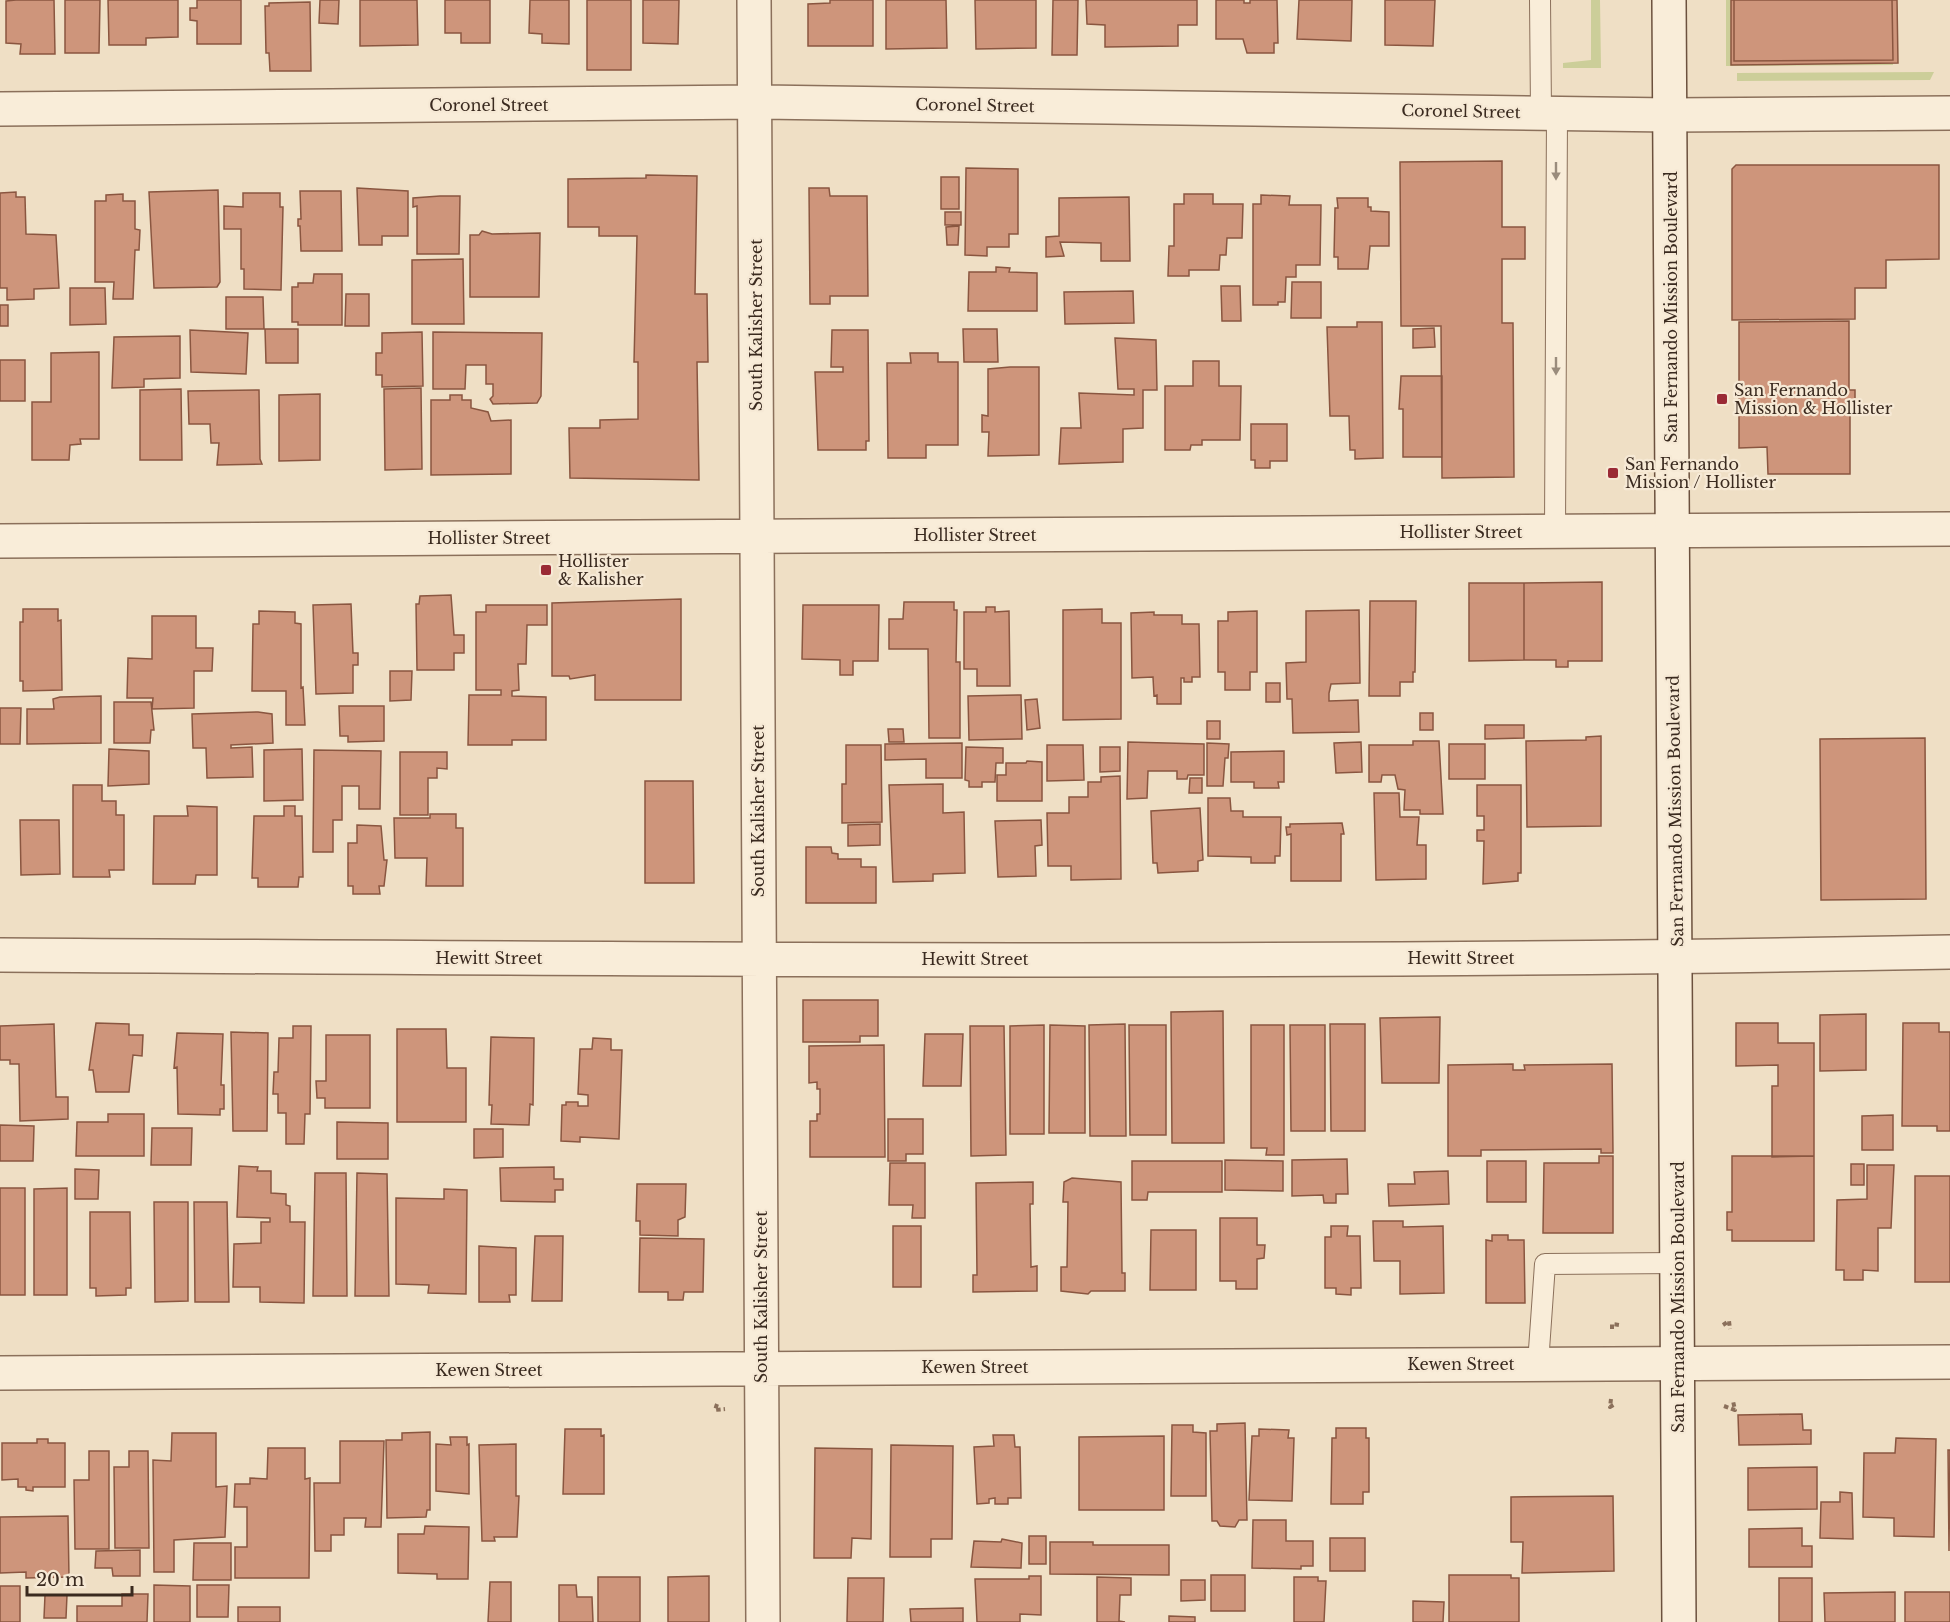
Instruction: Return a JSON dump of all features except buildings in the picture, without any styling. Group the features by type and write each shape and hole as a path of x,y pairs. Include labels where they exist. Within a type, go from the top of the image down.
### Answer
{"street":[{"name":"South Kalisher Street","path":"754,0 763,1622"},
{"name":"San Fernando Mission Boulevard","path":"1669,0 1671,531 1677,957 1679,1622"},
{"name":"Coronel Street","path":"0,109 754,102 1670,115 1950,113"},
{"name":"Hollister Street","path":"0,541 1950,529"},
{"name":"Hewitt Street","path":"0,955 759,960 1677,957 1950,952"},
{"name":"Kewen Street","path":"0,1373 1950,1362"}],"lane":[{"path":"1540,0 1549,112 1555,532"},
{"path":"1538,1364 1545,1264 1678,1263"}],"path":[{"path":"1723,1325 1729,1321 1730,1329"},
{"path":"1611,1399 1610,1407 1615,1404"},
{"path":"719,1401 715,1410 725,1409"},
{"path":"1724,1406 1735,1410 1733,1401"}],"green space":[{"path":"1591,0 1600,0 1601,68 1563,68 1563,63 1591,60"},
{"path":"1726,0 1734,0 1893,60 1893,65 1726,66"},
{"path":"1934,72 1930,80 1737,81 1737,73"}],"place":[{"name":"San Fernando Mission & Hollister","path":"1722,399"},
{"name":"San Fernando Mission / Hollister","path":"1613,473"},
{"name":"Hollister & Kalisher","path":"546,570"}]}
